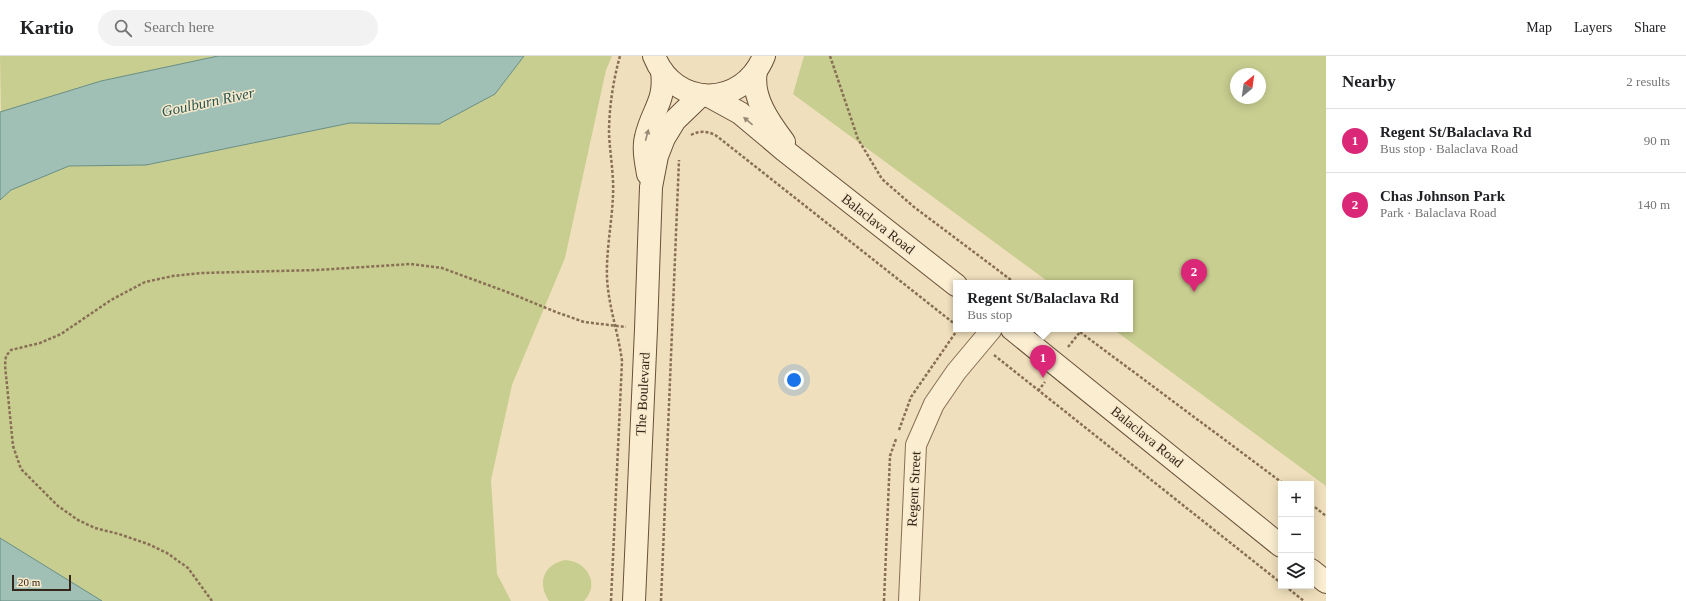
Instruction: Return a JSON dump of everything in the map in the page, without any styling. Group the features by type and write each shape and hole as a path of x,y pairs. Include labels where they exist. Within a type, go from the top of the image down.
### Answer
{"street":[{"path":"705,95 723,94 736,89 744,84 760,63"},
{"name":"Balaclava Road","path":"760,63 755,78 756,90 761,105 775,130 800,163"},
{"name":"Balaclava Road","path":"658,64 679,87 705,95 740,114 953,283"},
{"name":"The Boulevard","path":"651,187 646,159 645,142 649,126 662,97 664,86 658,64"},
{"name":"The Boulevard","path":"634,601 651,187 657,156 664,138 675,120 705,95"},
{"name":"Balaclava Road","path":"1016,332 1278,544"},
{"name":"Regent Street","path":"909,601 916,445 934,404 956,372 986,336"},
{"path":"1314,572 1326,582"}],"path":[{"path":"611,601 622,361 619,341 614,326 608,288 613,190 609,133 615,74 620,56"},
{"path":"830,56 858,139 868,158 882,179 914,208 1011,280"},
{"path":"686,139 696,133 702,132 714,134 953,323"},
{"path":"661,601 680,152"},
{"path":"212,601 188,568 167,553 148,544 95,528 78,520 58,506 22,469 13,446 5,364 6,356 11,350 40,344 61,334 95,310 145,282 173,276 236,271 317,270 411,264 442,268 584,322 646,329"},
{"path":"1080,332 1280,481"},
{"path":"986,336 1278,580"},
{"path":"1314,506 1326,516"},
{"path":"1289,589 1304,601"}],"green space":[{"path":"0,56 218,56 101,81 1,112"},
{"path":"524,56 612,56 606,70 565,258 512,385 491,480 497,574 511,601 102,601 0,538 0,200 11,190 69,166 146,165 350,123 439,124 495,94"},
{"path":"804,56 1326,56 1326,486 1117,332 1133,332 1133,280 1046,280 793,94"},
{"path":"565,560 573,561 579,564 589,574 591,587 589,594 584,601 549,601 545,594 543,581 547,570 558,562"}],"water":[{"name":"Goulburn River","path":"218,56 524,56 495,94 439,124 350,123 146,165 69,166 11,190 0,200 0,112 101,81"},
{"path":"0,538 102,601 0,601"}],"place":[{"name":"Chas Johnson Park","path":"1194,292"},
{"name":"Regent St/Balaclava Rd","path":"1043,378"}]}
